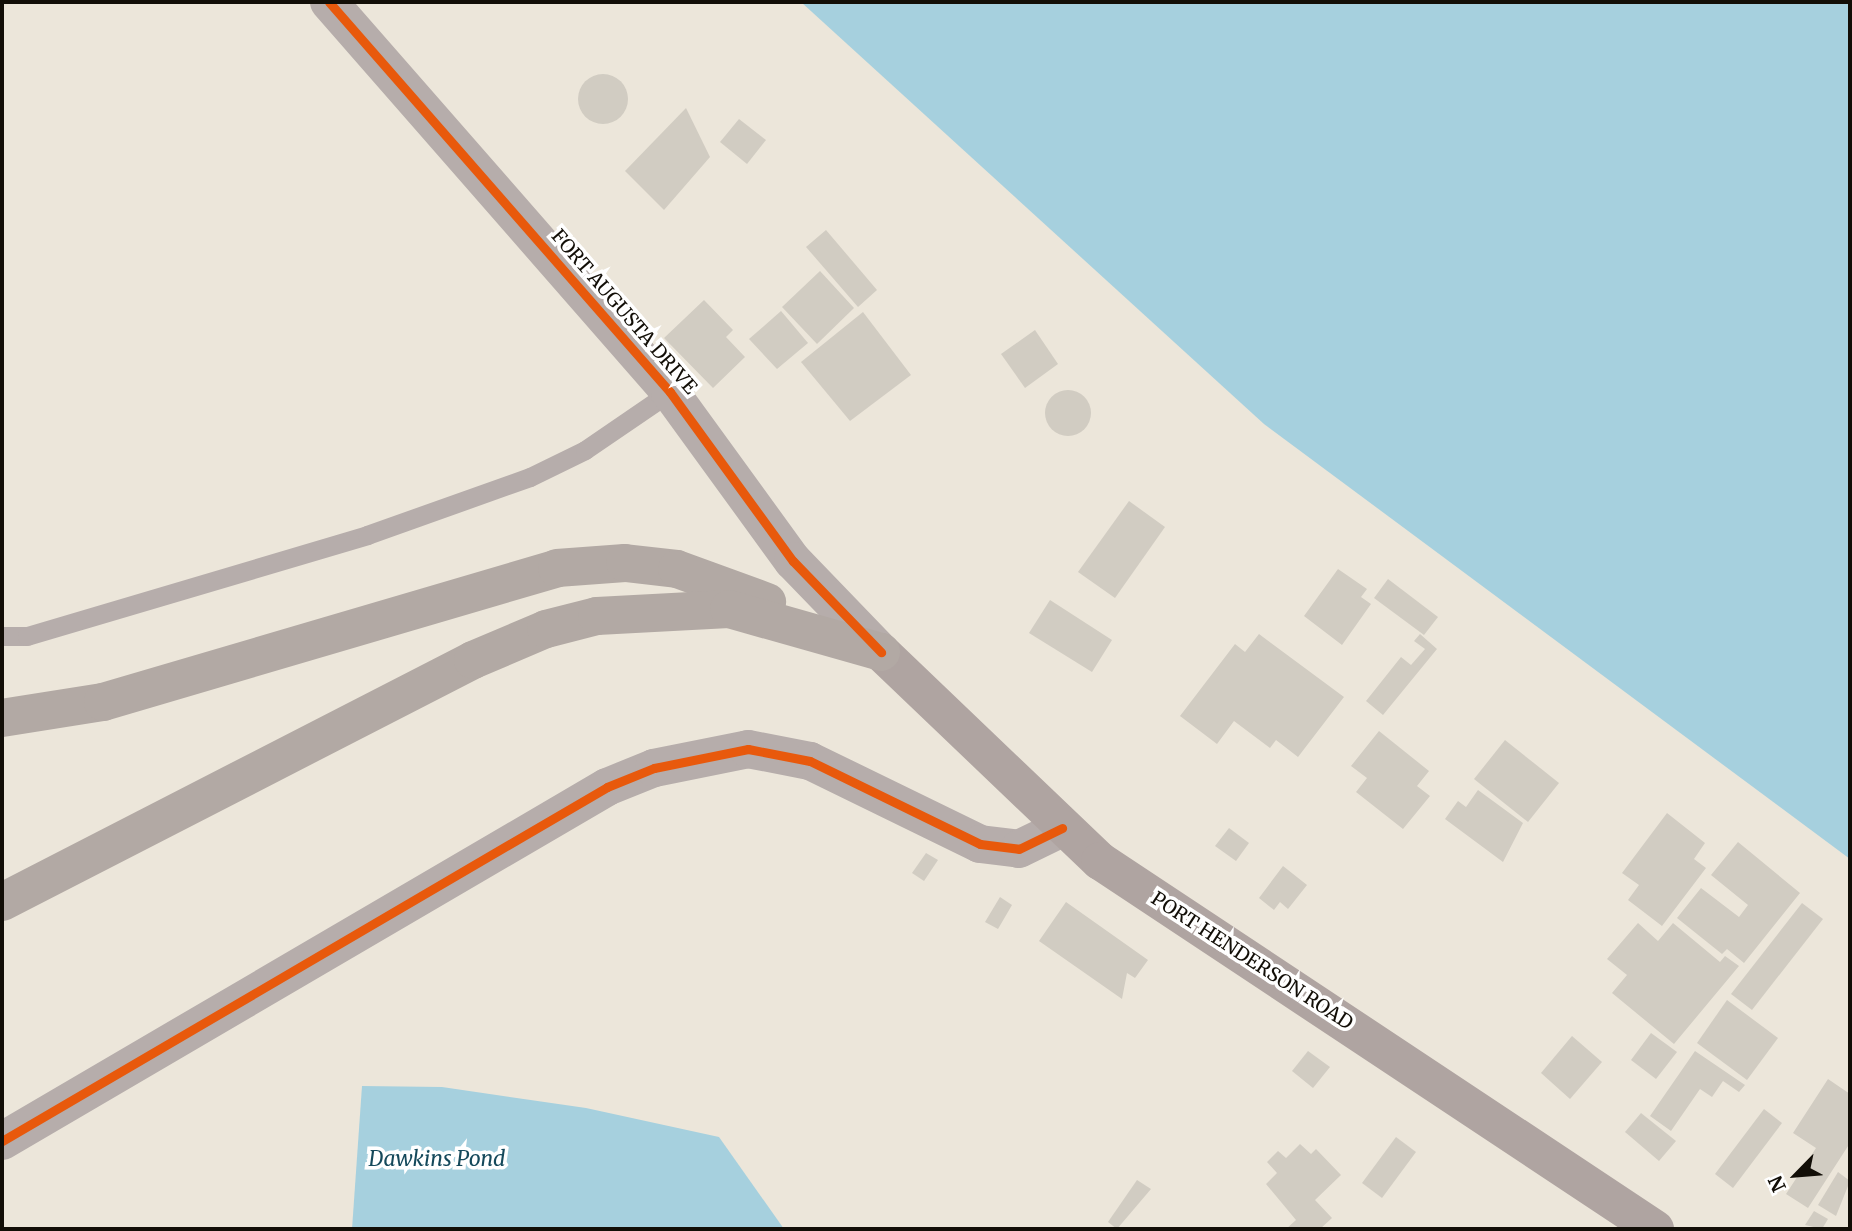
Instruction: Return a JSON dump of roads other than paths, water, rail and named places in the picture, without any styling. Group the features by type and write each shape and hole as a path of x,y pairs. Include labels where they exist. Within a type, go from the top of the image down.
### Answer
{"highway":[{"path":"2,718 103,702 557,568 588,565 677,569 881,652"},
{"path":"2,902 473,660 546,629 597,616 729,609 881,652"}],"main road":[{"name":"PORT HENDERSON ROAD","path":"881,652 1062,828 1100,861 1655,1229"}],"street":[{"name":"FORT AUGUSTA DRIVE","path":"329,2 670,391 793,561 881,652"},
{"path":"2,1141 607,787 654,768 748,749 810,761 980,844 1019,849 1062,828"}],"lane":[{"path":"2,636 27,636 367,535 530,477 585,450 670,391"}],"water":[{"path":"801,2 1850,2 1850,859 1264,424"},
{"name":"Dawkins Pond","path":"362,1086 442,1087 586,1108 719,1137 784,1229 352,1229"}]}
